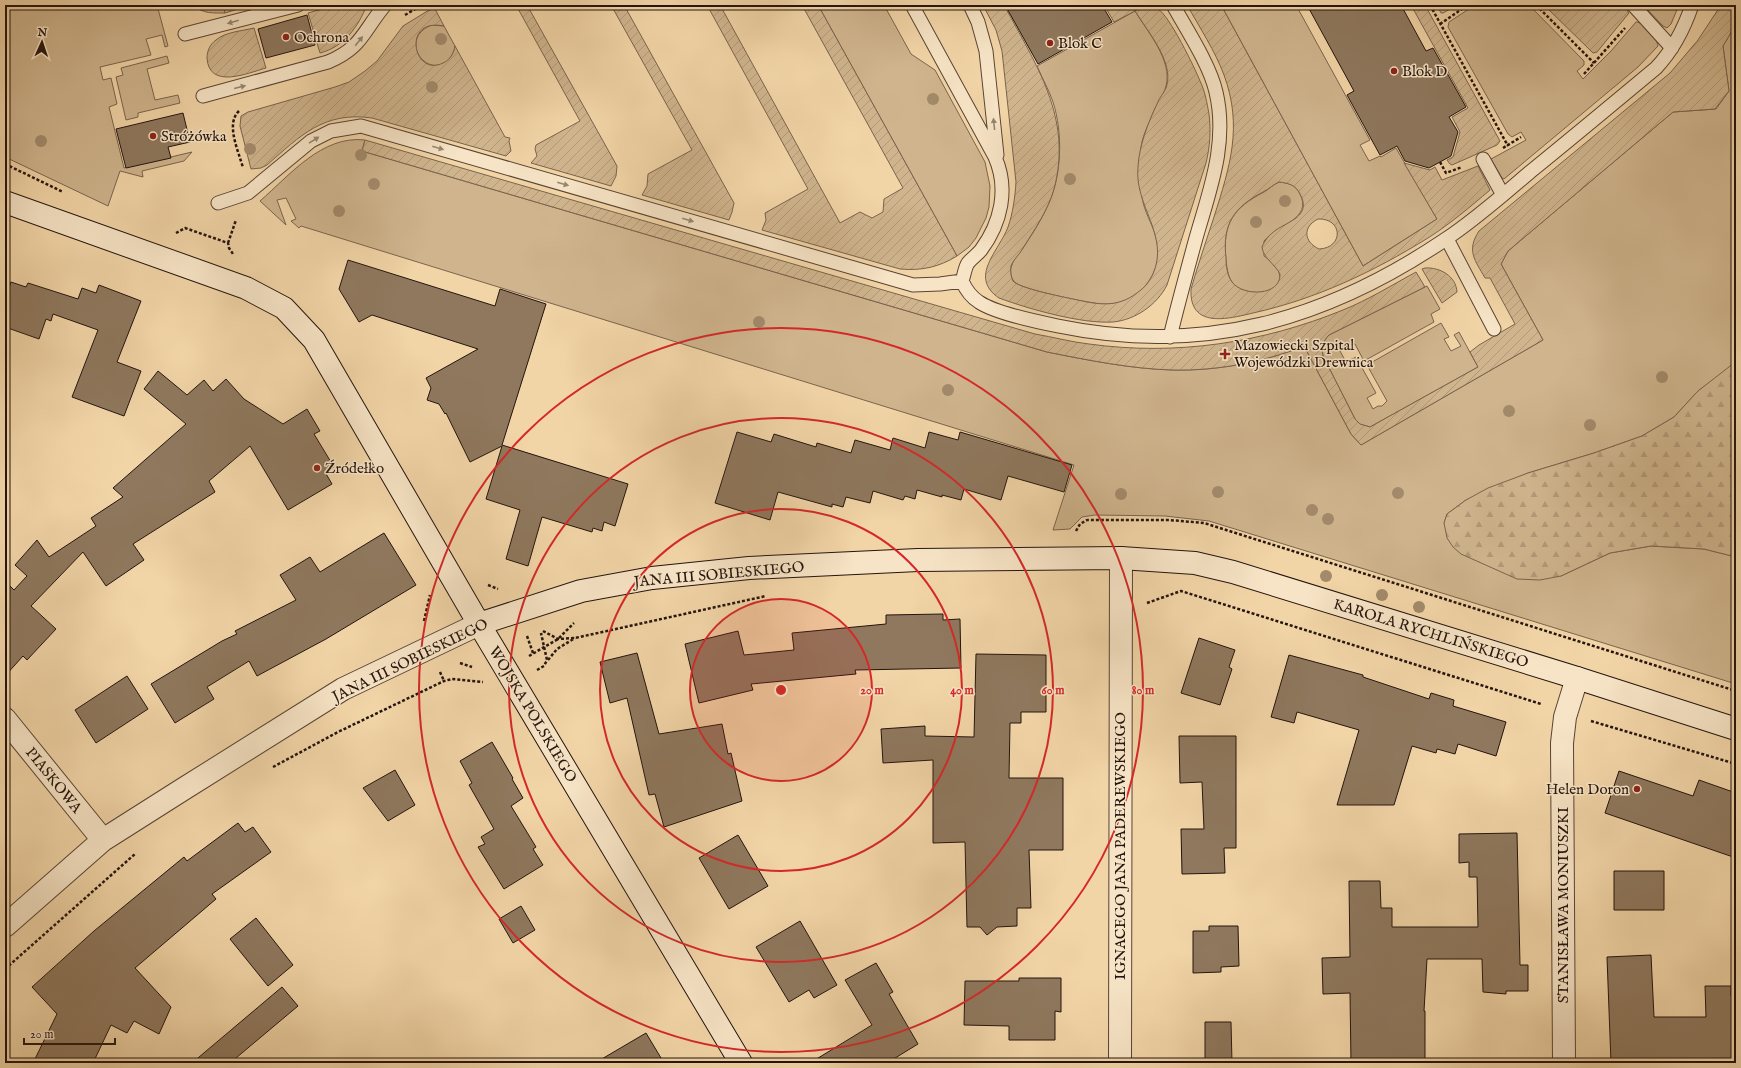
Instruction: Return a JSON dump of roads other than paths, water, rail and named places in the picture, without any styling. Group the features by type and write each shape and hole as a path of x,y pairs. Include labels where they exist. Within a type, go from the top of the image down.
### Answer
{"street":[{"name":"WOJSKA POLSKIEGO","path":"5,202 246,288 284,308 314,340 448,572 741,1063"},
{"name":"IGNACEGO JANA PADEREWSKIEGO","path":"1120,1063 1121,558"},
{"name":"JANA III SOBIESKIEGO","path":"5,926 103,840 343,689 479,624 581,591 683,574 749,568 918,560 1121,558"},
{"name":"KAROLA RYCHLIŃSKIEGO","path":"1121,558 1195,563 1233,572 1577,678 1736,729"},
{"name":"STANISŁAWA MONIUSZKI","path":"1564,1063 1562,743 1566,717 1577,678"},
{"name":"PIASKOWA","path":"5,719 103,840"}],"lane":[{"path":"185,34 298,5"},
{"path":"202,96 245,86 340,58 351,50 360,40 385,5"},
{"path":"912,5 998,163"},
{"path":"970,5 978,22 986,51 998,163 1003,188 1003,201 994,229 984,246 967,264 962,281 970,294 980,303 988,307 1030,320 1096,333 1170,338 1230,331 1308,311 1363,288 1398,269 1447,238 1503,195 1656,68 1672,48 1682,31 1692,5"},
{"path":"1170,338 1179,298 1212,184 1220,149 1221,122 1216,91 1203,59 1173,5"},
{"path":"1636,8 1672,48"},
{"path":"218,203 248,193 311,141 331,131 361,126 913,285 940,284 962,281"},
{"path":"1483,159 1503,195"},
{"path":"1447,238 1494,329"}],"place":[{"name":"Ochrona","path":"286,37"},
{"name":"Blok C","path":"1050,43"},
{"name":"Blok D","path":"1394,71"},
{"name":"Stróżówka","path":"153,136"},
{"name":"Mazowiecki Szpital Wojewódzki Drewnica","path":"1225,354"},
{"name":"Źródełko","path":"317,468"},
{"name":"Helen Doron","path":"1637,789"}]}
